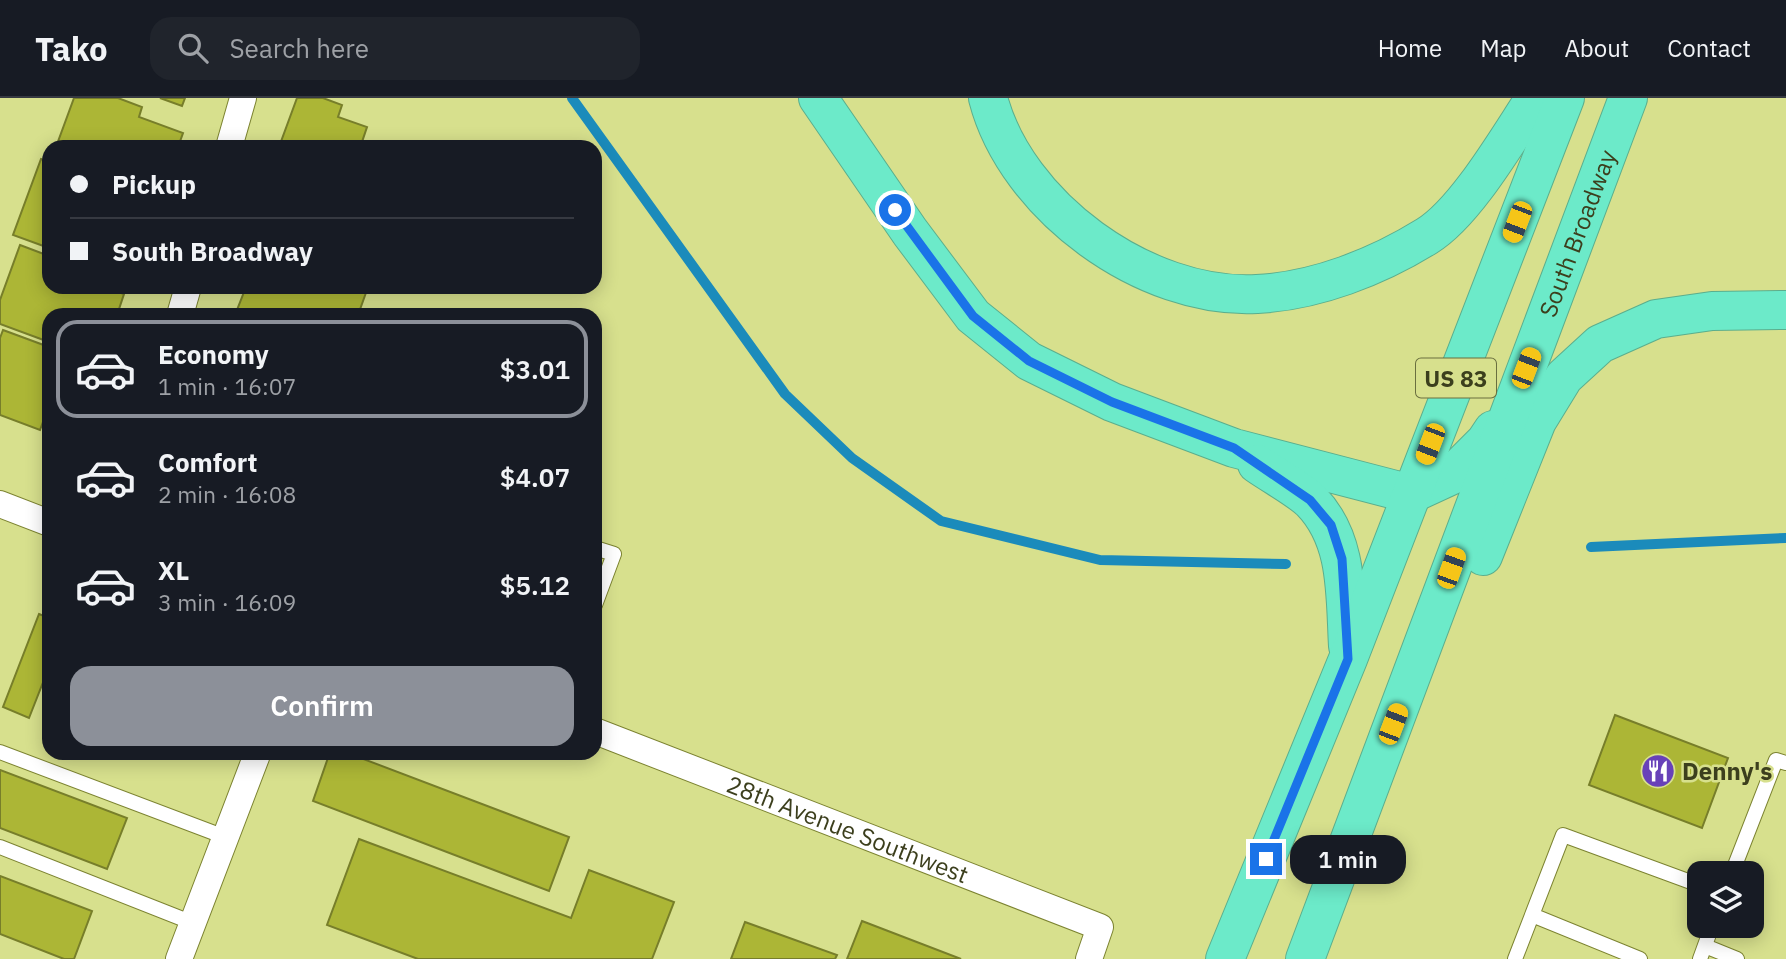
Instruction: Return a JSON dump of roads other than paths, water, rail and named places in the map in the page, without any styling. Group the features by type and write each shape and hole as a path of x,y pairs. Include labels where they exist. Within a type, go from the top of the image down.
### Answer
{"highway":[{"path":"818,98 910,232 973,316 1029,361 1112,402 1234,448 1411,494 1452,475 1485,442 1517,392"},
{"path":"988,98 999,136 1011,156 1042,195 1073,226 1137,267 1188,287 1256,294 1311,286 1353,273 1430,234 1489,168 1535,98"},
{"name":"US 83","path":"1225,959 1348,659 1565,98"},
{"name":"South Broadway","path":"1307,959 1629,98"},
{"path":"1307,959 1366,859 1537,421 1564,377 1600,344 1656,318 1712,311 1786,310"},
{"path":"1234,448 1310,500 1331,525 1342,559 1348,659"}],"street":[{"path":"231,140 243,98"},
{"path":"0,504 42,520"},
{"name":"28th Avenue Southwest","path":"602,734 1100,927 1089,959"},
{"path":"181,959 255,760"}],"lane":[{"path":"602,550 614,554 602,587"},
{"path":"0,752 225,837"},
{"path":"1737,861 1776,760 1786,763"},
{"path":"1515,959 1563,835 1687,881"},
{"path":"0,847 194,923"},
{"path":"1532,915 1640,959"},
{"path":"1702,953 1737,959"}],"waterway":[{"path":"572,98 785,394 852,458 941,521 1100,560 1286,564"},
{"path":"1591,547 1786,538"}],"place":[{"name":"Denny's","path":"1658,771"}]}
